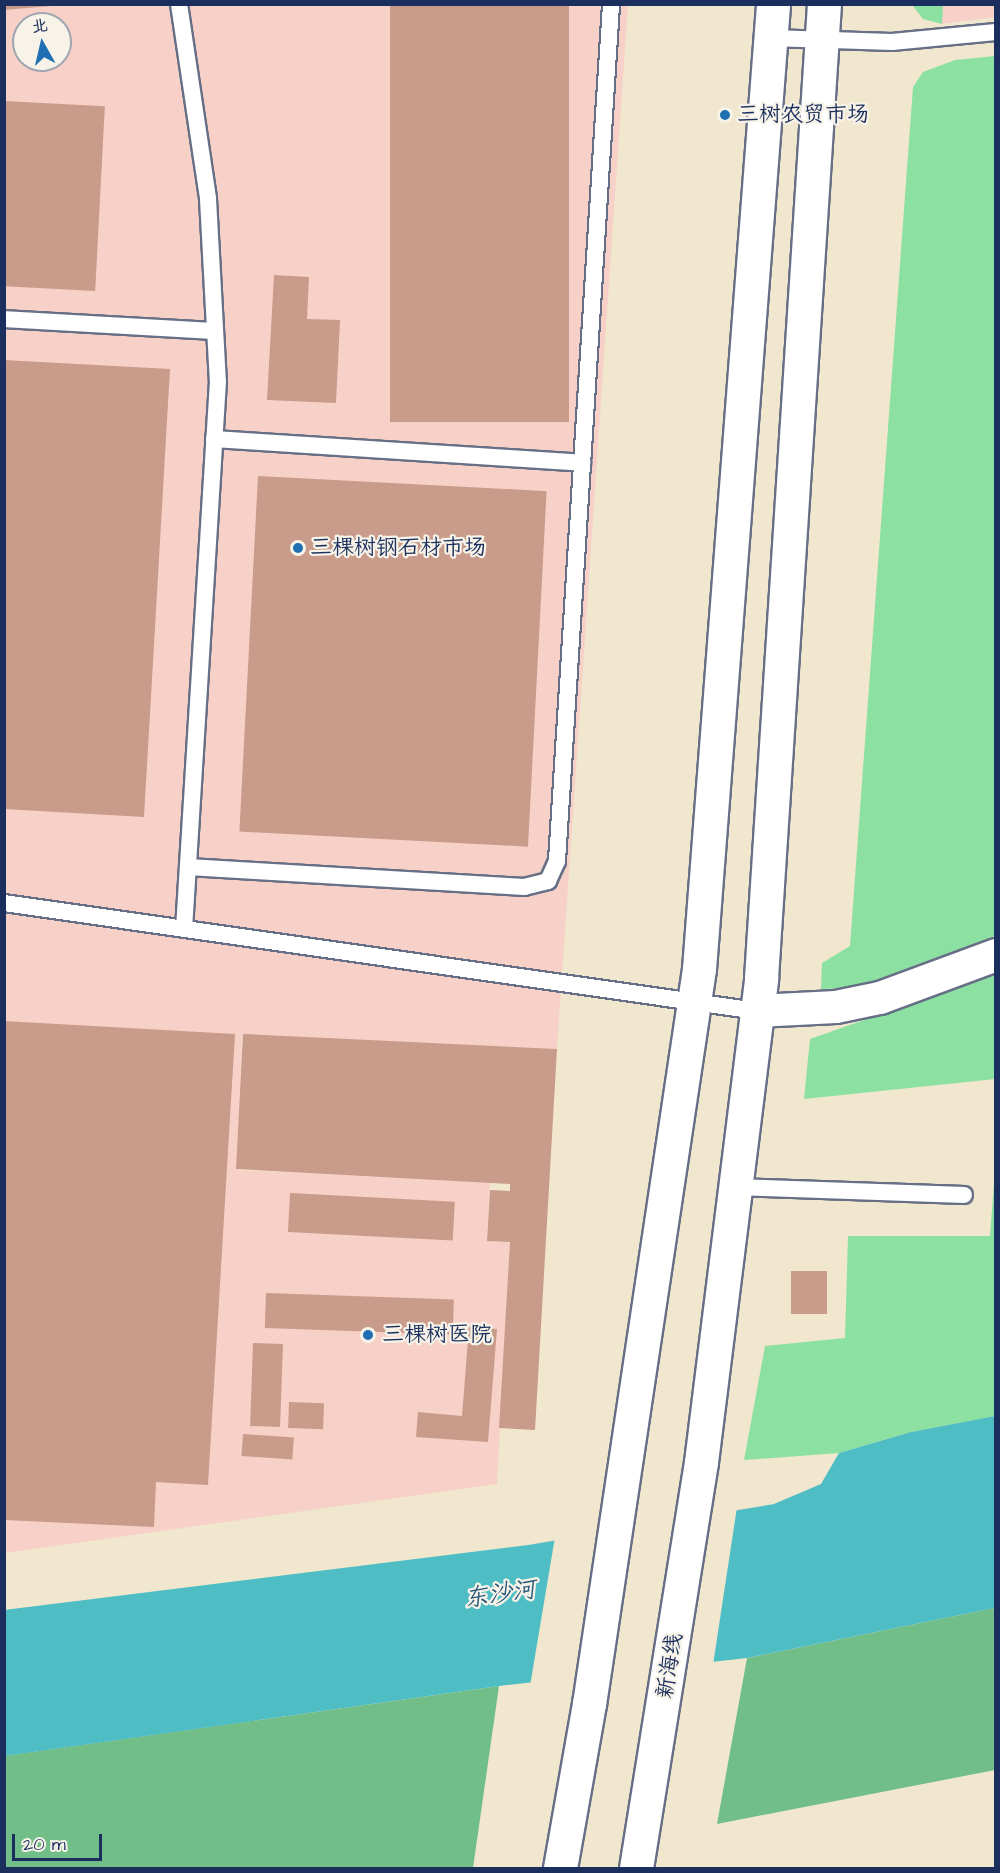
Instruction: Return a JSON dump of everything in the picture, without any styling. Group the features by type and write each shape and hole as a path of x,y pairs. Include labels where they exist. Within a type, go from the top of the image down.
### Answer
{"highway":[{"path":"560,1869 589,1704 694,1002 773,4"},
{"name":"新海线","path":"636,1869 666,1696 701,1462 757,1011 824,4"}],"street":[{"path":"757,1011 836,1007 880,998 996,955"}],"lane":[{"path":"180,4 208,200 218,381 184,929"},
{"path":"188,867 524,887 548,880 557,861 611,4"},
{"path":"770,38 892,42 996,32"},
{"path":"4,319 215,331"},
{"path":"214,439 582,463"},
{"path":"4,903 757,1011"},
{"path":"736,1187 964,1195"}],"shaded area":[{"name":"三棵树钢石材市场","path":"5,5 628,5 557,1049 242,1036 238,1170 490,1180 487,1241 510,1242 497,1484 5,1553"},
{"path":"943,5 995,5 995,17 942,24"}],"green space":[{"path":"943,5 942,24 923,19 913,6"},
{"path":"995,56 995,936 854,988 821,989 822,963 850,946 913,87 923,72 955,60"},
{"path":"995,974 995,1079 804,1099 810,1039"},
{"path":"995,1169 995,1416 911,1432 839,1453 744,1460 765,1346 845,1338 848,1236 990,1236"},
{"path":"995,1608 995,1770 717,1824 747,1658"},
{"path":"499,1686 473,1868 5,1868 4,1756"}],"water":[{"name":"东沙河","path":"995,1416 995,1608 747,1658 499,1686 5,1756 4,1610 528,1545 774,1504 821,1484 839,1453 911,1432"}],"pier":[{"path":"737,1507 713,1665 530,1686 555,1537"}],"building":[{"path":"4,4 51,4 51,6 4,10"},
{"path":"390,4 569,4 569,422 390,422"},
{"path":"4,101 105,106 95,291 4,286"},
{"path":"274,275 309,277 307,319 340,320 336,403 267,400"},
{"path":"4,360 170,369 144,817 4,809"},
{"path":"258,476 547,491 528,847 239,832"},
{"path":"4,1021 235,1034 208,1485 156,1482 154,1527 4,1520"},
{"path":"243,1034 557,1049 535,1430 499,1428 510,1242 487,1241 490,1190 510,1191 510,1184 236,1169"},
{"path":"290,1193 455,1202 453,1241 288,1232"},
{"path":"791,1271 827,1271 827,1314 791,1314"},
{"path":"266,1293 454,1300 453,1335 265,1328"},
{"path":"469,1327 497,1329 488,1442 416,1437 418,1412 462,1416"},
{"path":"253,1343 283,1344 280,1427 250,1426"},
{"path":"289,1402 324,1403 323,1429 288,1428"},
{"path":"243,1434 294,1438 292,1460 241,1456"}],"place":[{"name":"三树农贸市场","path":"725,115"},
{"name":"三棵树钢石材市场","path":"298,548"},
{"name":"三棵树医院","path":"368,1335"}]}
